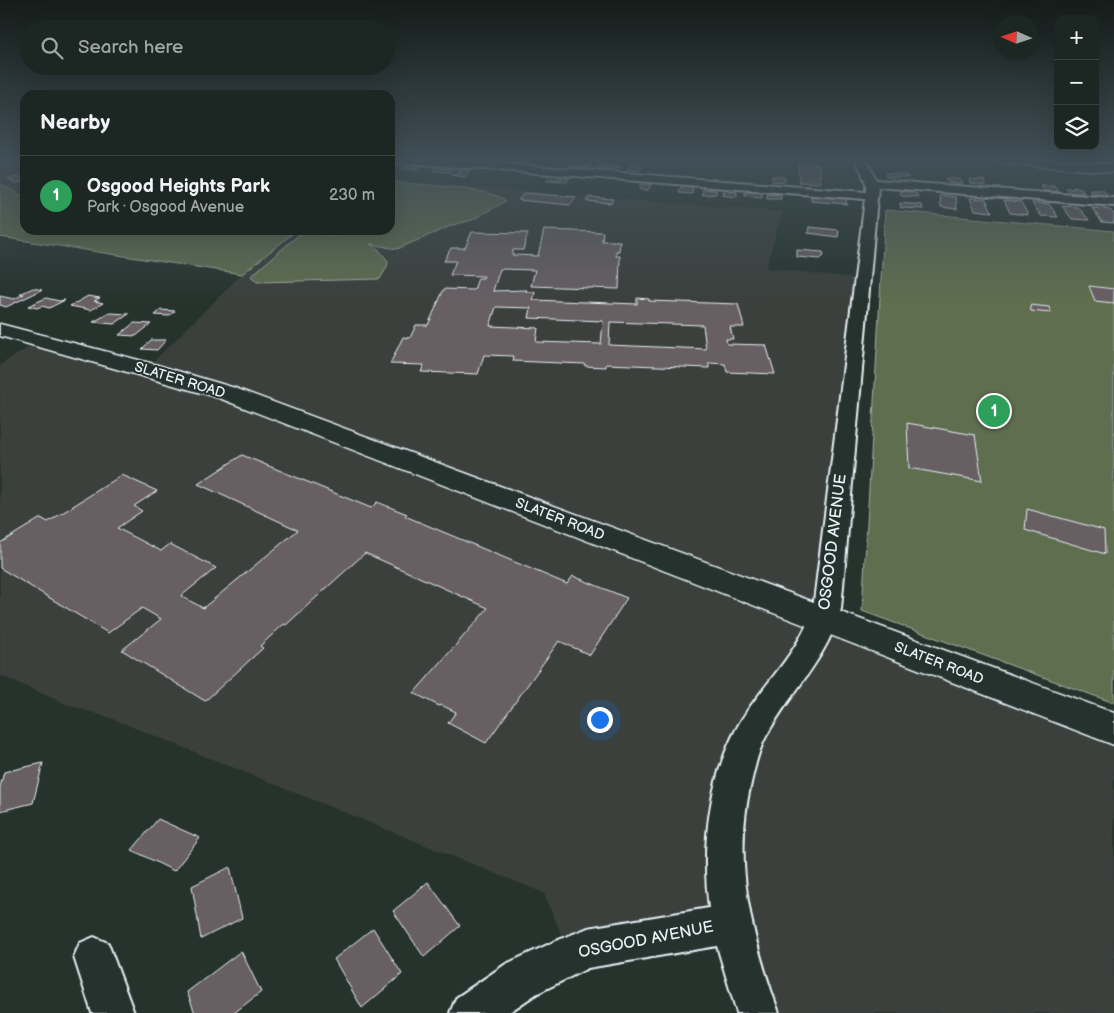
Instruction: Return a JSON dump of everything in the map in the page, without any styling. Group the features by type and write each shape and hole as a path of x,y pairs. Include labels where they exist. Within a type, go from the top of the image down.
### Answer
{"main road":[{"name":"SLATER ROAD","path":"0,330 227,393 1114,729"}],"street":[{"name":"OSGOOD AVENUE","path":"471,1013 521,978 588,948 730,924 724,888 724,840 729,798 734,778 744,751 759,720 811,648 824,620 828,598 870,206"},
{"path":"730,924 738,959 758,1013"},
{"path":"94,958 113,1013"}],"shaded area":[{"path":"395,206 712,206 782,212 766,268 862,279 827,609 1114,729 1114,1013 758,1013 730,924 570,955 544,893 113,719 66,704 0,675 0,365 39,341 146,369 242,274 291,235 395,235"}],"green space":[{"path":"0,206 20,206 20,235 291,235 242,274 0,237"},
{"path":"395,206 497,206 472,220 453,225 397,249 370,244 378,249 388,261 387,267 380,279 257,282 251,276 299,235 395,235"},
{"path":"885,210 1114,231 1114,703 862,611"}],"building":[{"path":"901,206 922,206 923,209 901,208"},
{"path":"957,206 957,209 941,207"},
{"path":"973,206 989,206 992,212 975,210"},
{"path":"1007,206 1023,206 1028,215 1010,213"},
{"path":"1034,206 1051,206 1058,217 1041,216"},
{"path":"1062,206 1078,207 1089,220 1072,219"},
{"path":"1092,208 1110,210 1114,214 1114,223 1102,222"},
{"path":"809,227 839,230 838,237 808,233"},
{"path":"544,230 603,232 602,241 620,241 619,251 616,251 616,256 620,256 619,289 531,286 535,270 500,269 493,291 527,290 526,292 535,292 533,300 637,304 637,298 649,299 649,301 738,304 744,327 730,327 733,339 726,339 727,344 766,345 775,374 727,372 725,364 709,363 709,368 606,364 606,367 585,366 585,364 513,361 514,356 484,355 478,374 421,372 424,365 390,364 403,337 410,338 416,325 428,325 444,289 474,290 478,278 483,278 484,276 450,275 456,261 444,261 451,248 465,248 472,232 528,233 523,250 513,250 512,255 538,256","holes":["496,307 531,308 529,318 603,321 601,344 536,342 538,328 490,326","610,322 703,325 706,349 609,345"]},
{"path":"797,250 823,252 824,256 820,259 797,257"},
{"path":"1089,286 1114,289 1114,303 1095,301"},
{"path":"33,288 42,290 6,307 0,305 0,296 14,299"},
{"path":"88,296 100,298 94,301 103,303 91,310 70,306"},
{"path":"46,298 59,301 65,300 49,308 28,306"},
{"path":"1030,305 1049,307 1051,313 1031,311"},
{"path":"161,310 175,311 169,316 155,315"},
{"path":"110,313 129,314 114,324 93,322"},
{"path":"134,323 151,324 136,336 119,335"},
{"path":"151,340 166,340 157,350 142,349"},
{"path":"907,423 975,435 982,481 909,468"},
{"path":"242,455 371,508 377,502 407,514 405,516 567,584 573,576 627,598 590,655 559,641 486,743 448,723 456,712 441,705 439,706 414,693 488,608 365,553 286,625 284,624 260,646 263,648 205,701 122,650 161,619 142,608 108,633 0,568 0,543 41,518 48,522 122,475 157,491 134,506 142,511 117,528 161,551 170,544 216,568 181,596 203,608 298,530 198,484"},
{"path":"1027,509 1104,530 1105,554 1025,530"},
{"path":"43,763 33,803 0,811 0,787 4,772"},
{"path":"158,819 200,838 174,871 132,850"},
{"path":"230,867 242,918 201,939 192,886"},
{"path":"428,882 460,926 424,957 393,911"},
{"path":"373,928 402,974 362,1008 334,959"},
{"path":"241,951 261,992 234,1013 195,1013 187,992"}],"place":[{"name":"Osgood Heights Park","path":"994,411"}]}
